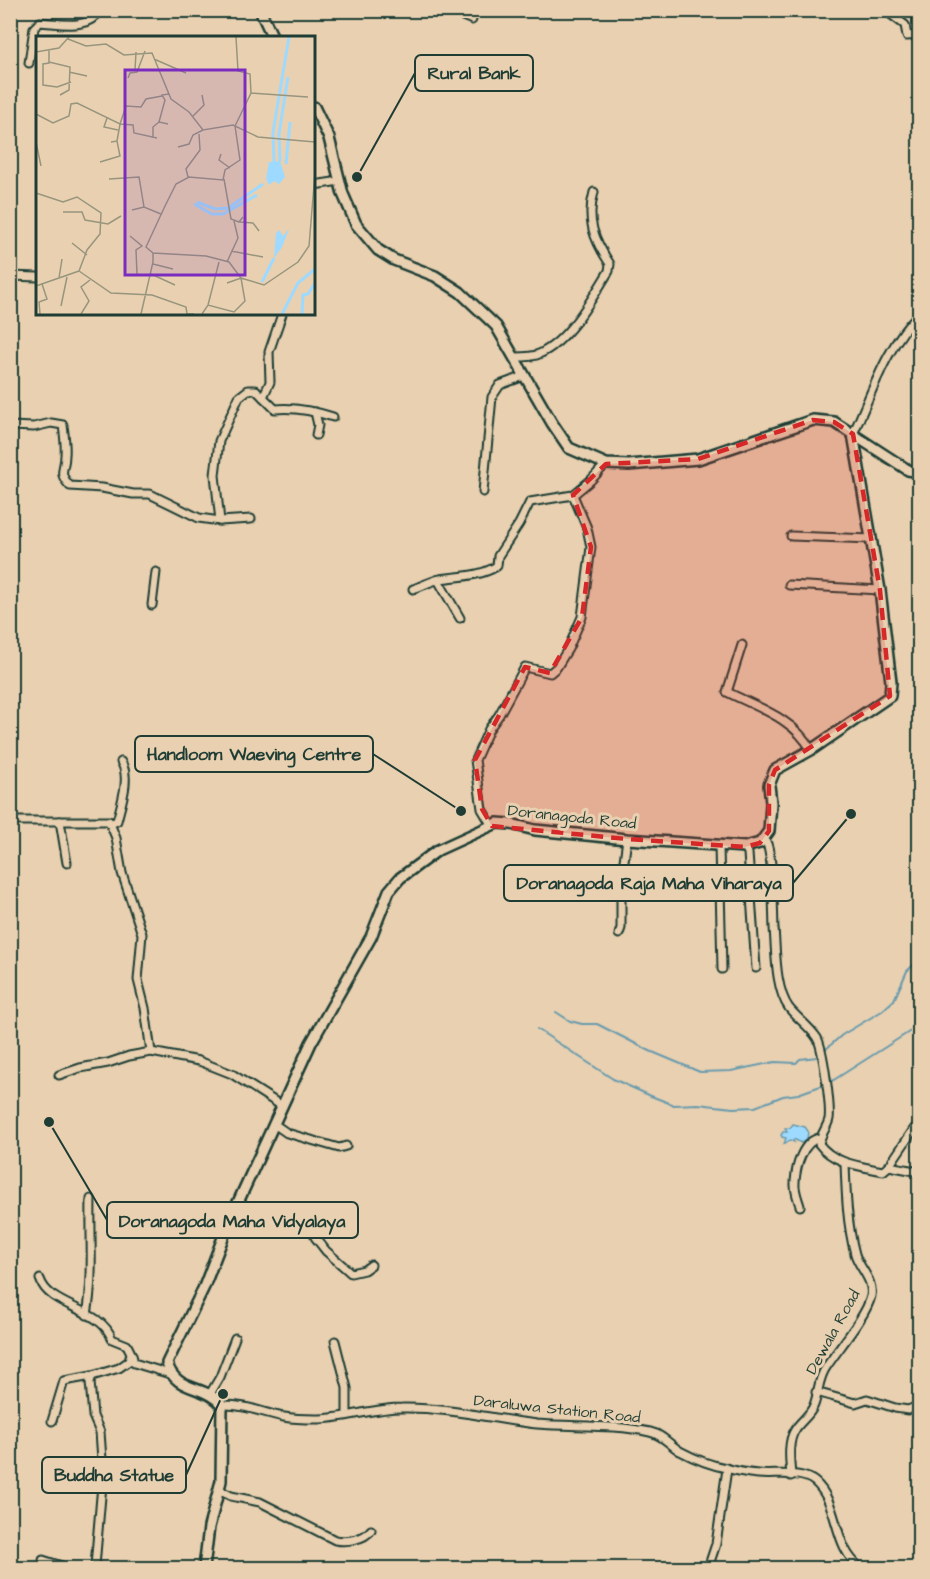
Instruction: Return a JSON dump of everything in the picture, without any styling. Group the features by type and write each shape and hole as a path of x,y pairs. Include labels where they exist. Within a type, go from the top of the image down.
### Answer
{"street":[{"path":"29,63 34,28 40,22 73,25 90,22 100,10"},
{"path":"260,10 272,36"},
{"path":"448,10 472,21"},
{"path":"885,10 905,25 907,36 920,35"},
{"path":"315,109 329,138 343,194 356,224 378,250 394,260 435,276 460,292 496,326 569,448 606,464 629,465 698,459 813,420 834,422 908,470 920,472"},
{"path":"315,185 340,181"},
{"path":"516,357 538,355 553,346 580,316 609,271 610,264 600,249 590,219 594,192"},
{"path":"10,276 36,277"},
{"path":"914,1129 889,1166 883,1171 845,1163 826,1153 819,1144 829,1119 822,1053 818,1038 790,1008 784,1000 781,989 776,964 771,864 768,842 764,838 769,831 771,803 769,785 775,770 811,750 890,696 891,682 880,590 853,434 890,352 913,319 920,313"},
{"path":"263,398 270,382 269,352 282,315"},
{"path":"483,492 492,398 500,385 524,376"},
{"path":"220,521 215,475 219,441 239,397 248,390 256,390 275,409 287,408 333,417"},
{"path":"315,412 318,425 316,435"},
{"path":"10,426 34,427 51,423 63,425 66,457 62,466 63,478 70,486 150,494 199,518 220,521 251,519"},
{"path":"413,589 438,580 464,578 497,566 498,556 530,502 573,495 606,464"},
{"path":"492,826 482,809 476,760 489,729 525,667 550,673 557,667 582,617 591,547 587,528 573,495"},
{"path":"791,536 872,539"},
{"path":"152,605 156,572"},
{"path":"438,580 460,618"},
{"path":"789,585 880,590"},
{"path":"742,645 728,692 785,721 805,739 811,750"},
{"path":"110,824 117,821 124,790 125,768 121,762"},
{"path":"10,821 109,821 116,838 122,873 142,934 138,980 145,1008 151,1052"},
{"path":"60,821 67,863"},
{"name":"Doranagoda Road","path":"170,1374 167,1363 174,1346 204,1287 229,1222 311,1043 371,936 389,891 400,878 438,850 497,824 511,824 535,830 719,846 745,847 760,843 764,838"},
{"path":"619,934 621,883 627,839"},
{"path":"719,846 722,969"},
{"path":"745,847 748,853 756,968"},
{"path":"59,1075 151,1052 199,1061 232,1074 282,1106"},
{"path":"274,1124 287,1134 339,1148 346,1146"},
{"path":"800,1206 794,1184 801,1154 814,1139 820,1138"},
{"name":"Dewala Road","path":"791,1476 790,1455 793,1432 809,1414 825,1369 862,1315 872,1294 871,1286 856,1257 849,1232 845,1163"},
{"path":"889,1166 920,1172"},
{"path":"87,1315 93,1273 90,1235 91,1199"},
{"path":"315,1238 351,1273 364,1270 371,1265"},
{"path":"40,1279 42,1284 55,1296 87,1315 96,1317 112,1339 127,1345 134,1363 170,1374 178,1382 216,1397 222,1405 221,1481 209,1527 204,1569"},
{"path":"210,1394 220,1377 235,1338"},
{"path":"335,1341 347,1388 347,1415"},
{"path":"52,1421 64,1381 118,1368 129,1361 131,1353"},
{"path":"92,1376 90,1382 93,1416 100,1432 103,1473 95,1566"},
{"path":"816,1392 855,1403 867,1399 908,1410 920,1405"},
{"name":"Daraluwa Station Road","path":"222,1405 254,1408 286,1418 319,1419 401,1408 479,1414 539,1424 625,1428 661,1435 698,1461 758,1474 806,1476 816,1483 827,1500 844,1550 861,1569"},
{"path":"708,1569 716,1544 727,1469"},
{"path":"219,1490 231,1496 260,1502 335,1540 344,1541 367,1535 371,1530"},
{"path":"43,1560 62,1568"}],"highlighted area":[{"path":"813,420 834,422 853,434 880,590 890,696 775,770 769,785 769,831 760,843 745,847 492,826 482,809 475,760 525,667 550,673 582,617 591,547 573,495 606,464 698,459"}],"water":[{"path":"793,1124 805,1127 808,1131 807,1139 801,1143 794,1139 794,1142 790,1140 784,1144 786,1138 781,1135 787,1132 785,1128 790,1128"}],"waterway":[{"path":"556,1012 570,1021 597,1024 650,1051 700,1072 731,1071 775,1062 796,1063 800,1059 817,1057 842,1035 882,1011 894,1000 907,971 920,959"},
{"path":"537,1029 613,1079 651,1096 674,1105 698,1104 733,1108 755,1107 783,1096 798,1094 829,1083 920,1025"}],"place":[{"name":"Rural Bank","path":"357,177"},
{"name":"Handloom Waeving Centre","path":"461,811"},
{"name":"Doranagoda Raja Maha Viharaya","path":"851,814"},
{"name":"Doranagoda Maha Vidyalaya","path":"49,1122"},
{"name":"Buddha Statue","path":"223,1394"}]}
